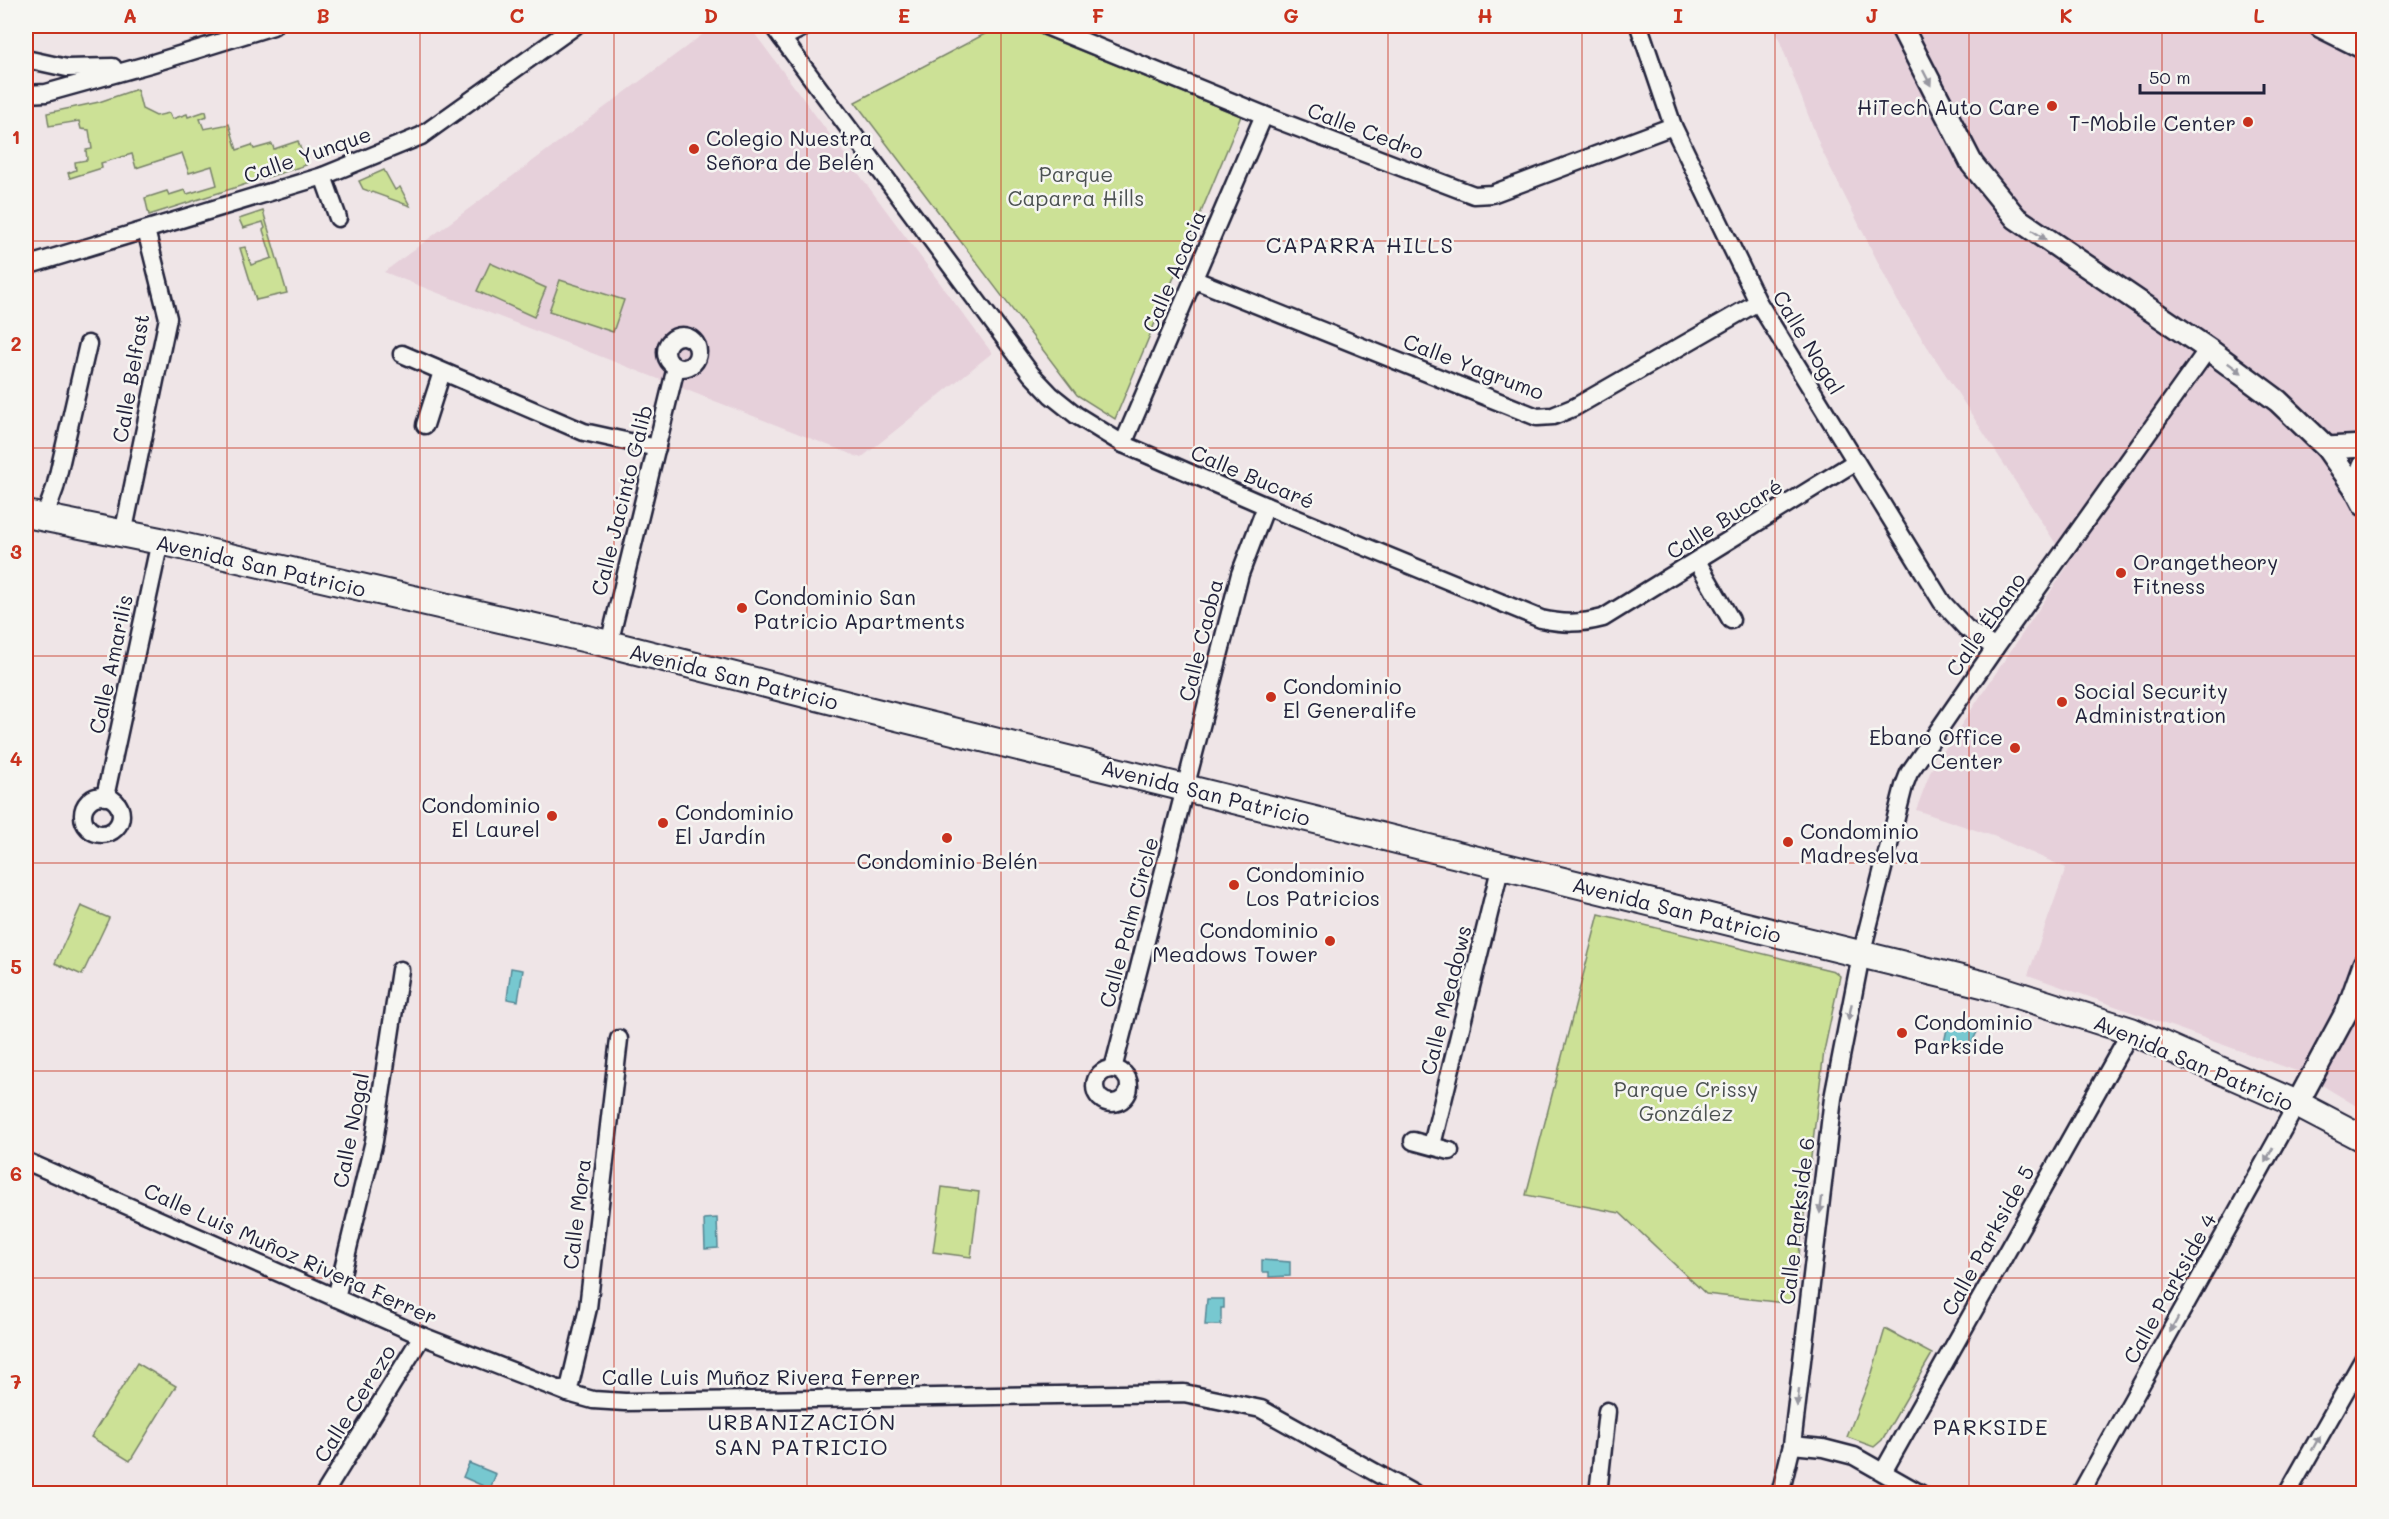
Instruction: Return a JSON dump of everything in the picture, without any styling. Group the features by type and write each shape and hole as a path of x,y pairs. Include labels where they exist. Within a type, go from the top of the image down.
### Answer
{"main road":[{"name":"Avenida San Patricio","path":"35,516 160,541 609,644 868,710 1986,985 2131,1031 2297,1104 2364,1139"}],"street":[{"path":"26,94 46,93 273,26"},
{"name":"Calle Yunque","path":"26,266 324,176 421,136 575,26"},
{"path":"778,32 806,26"},
{"name":"Calle Cedro","path":"1046,26 1264,115 1474,195 1492,194 1673,126"},
{"name":"Calle Nogal","path":"1639,26 1673,126 1758,302 1942,602 1966,627 1995,648"},
{"path":"1901,26 1972,164 2016,218 2208,349 2278,401 2327,448 2359,496"},
{"path":"2320,26 2364,48"},
{"name":"Calle Bucaré","path":"778,32 1031,374 1051,395 1076,415 1123,444 1266,506 1541,619 1582,624 1603,618 1855,462"},
{"path":"26,59 67,68 150,64"},
{"name":"Calle Acacia","path":"1123,444 1264,115"},
{"path":"324,176 338,218"},
{"name":"Calle Belfast","path":"123,534 168,318 146,230"},
{"name":"Calle Yagrumo","path":"1195,280 1537,417 1553,416 1575,407 1758,302"},
{"path":"35,516 55,488 88,344"},
{"name":"Calle Ébano","path":"1861,955 1892,828 1909,773 2208,349"},
{"path":"402,354 584,432 657,448"},
{"name":"Calle Jacinto Galib","path":"609,644 676,367"},
{"path":"425,425 442,372"},
{"path":"2327,448 2364,446"},
{"path":"2359,496 2364,465"},
{"name":"Calle Caoba","path":"1187,787 1240,574 1266,506"},
{"name":"Calle Amarilis","path":"105,797 160,541"},
{"path":"1696,561 1731,620"},
{"name":"Calle Palm Circle","path":"1113,1069 1187,787"},
{"name":"Calle Meadows","path":"1432,1145 1501,865"},
{"name":"Calle Parkside 6","path":"1780,1494 1792,1445 1833,1098 1861,955"},
{"path":"2297,1104 2348,1009 2364,964"},
{"name":"Calle Nogal","path":"336,1298 374,1141 400,970"},
{"name":"Calle Parkside 5","path":"1883,1472 2131,1031"},
{"name":"Calle Mora","path":"568,1393 588,1308 619,1039"},
{"name":"Calle Parkside 4","path":"2080,1494 2297,1104"},
{"path":"1413,1141 1450,1150"},
{"name":"Calle Luis Muñoz Rivera Ferrer","path":"26,1161 422,1336 568,1393 593,1400 625,1402 1184,1394 1261,1409 1414,1494"},
{"name":"Calle Cerezo","path":"324,1494 422,1336"},
{"path":"2287,1494 2364,1359"},
{"path":"1598,1494 1607,1411"},
{"path":"1792,1445 1823,1448 1854,1456 1921,1494"}],"shaded area":[{"name":"Colegio Nuestra Señora de Belén","path":"714,26 749,26 992,353 861,458 384,272"},
{"path":"1774,26 2363,26 2363,1110 2302,1073 2028,975 2066,868 1996,837 1916,810 1931,770 2069,564 1897,300 1822,151"}],"green space":[{"name":"Parque Caparra Hills","path":"1000,26 1020,26 1241,116 1115,419 1077,395 855,102"},
{"path":"137,89 142,109 156,116 169,113 172,119 206,111 207,116 200,119 204,129 229,124 237,150 252,145 254,149 272,144 274,149 298,141 306,165 149,215 145,198 167,191 169,195 185,190 187,194 217,185 212,166 189,173 182,153 136,168 132,154 101,163 102,168 70,178 68,173 76,170 75,162 87,160 86,150 92,149 89,130 81,129 79,121 49,126 47,113 99,102"},
{"path":"384,170 395,190 400,187 410,206 363,189 359,181"},
{"path":"263,211 287,293 256,300 240,248 245,247 251,265 272,258 263,230 265,228 263,222 243,228 239,219"},
{"path":"490,263 546,288 534,317 477,291"},
{"path":"560,280 624,300 613,332 549,311"},
{"path":"81,906 109,918 82,975 55,963"},
{"name":"Parque Crissy González","path":"1599,914 1834,971 1840,976 1824,1051 1793,1304 1706,1294 1620,1213 1526,1195"},
{"path":"942,1187 979,1192 971,1257 933,1252"},
{"path":"1885,1329 1932,1354 1882,1440 1874,1447 1847,1437 1872,1373"},
{"path":"137,1363 176,1386 130,1461 91,1437"}],"water":[{"path":"511,968 523,970 518,1001 507,999"},
{"path":"1948,1024 1977,1032 1969,1049 1944,1043"},
{"path":"717,1218 718,1248 705,1249 704,1219"},
{"path":"1262,1260 1290,1262 1290,1276 1269,1277 1269,1272 1262,1272"},
{"path":"1207,1299 1224,1299 1224,1308 1221,1308 1221,1325 1205,1325"},
{"path":"469,1463 496,1474 490,1489 463,1477"}],"place":[{"name":"HiTech Auto Care","path":"2052,106"},
{"name":"T-Mobile Center","path":"2248,122"},
{"name":"Colegio Nuestra Señora de Belén","path":"694,149"},
{"name":"Orangetheory Fitness","path":"2121,573"},
{"name":"Condominio San Patricio Apartments","path":"742,608"},
{"name":"Condominio El Generalife","path":"1271,697"},
{"name":"Social Security Administration","path":"2062,702"},
{"name":"Ebano Office Center","path":"2015,748"},
{"name":"Condominio El Laurel","path":"552,816"},
{"name":"Condominio El Jardín","path":"663,823"},
{"name":"Condominio Belén","path":"947,838"},
{"name":"Condominio Madreselva","path":"1788,842"},
{"name":"Condominio Los Patricios","path":"1234,885"},
{"name":"Condominio Meadows Tower","path":"1330,941"},
{"name":"Condominio Parkside","path":"1902,1033"}],"district":[{"name":"CAPARRA HILLS","path":"1360,244"},
{"name":"PARKSIDE","path":"1991,1426"},
{"name":"URBANIZACIÓN SAN PATRICIO","path":"802,1434"}]}
